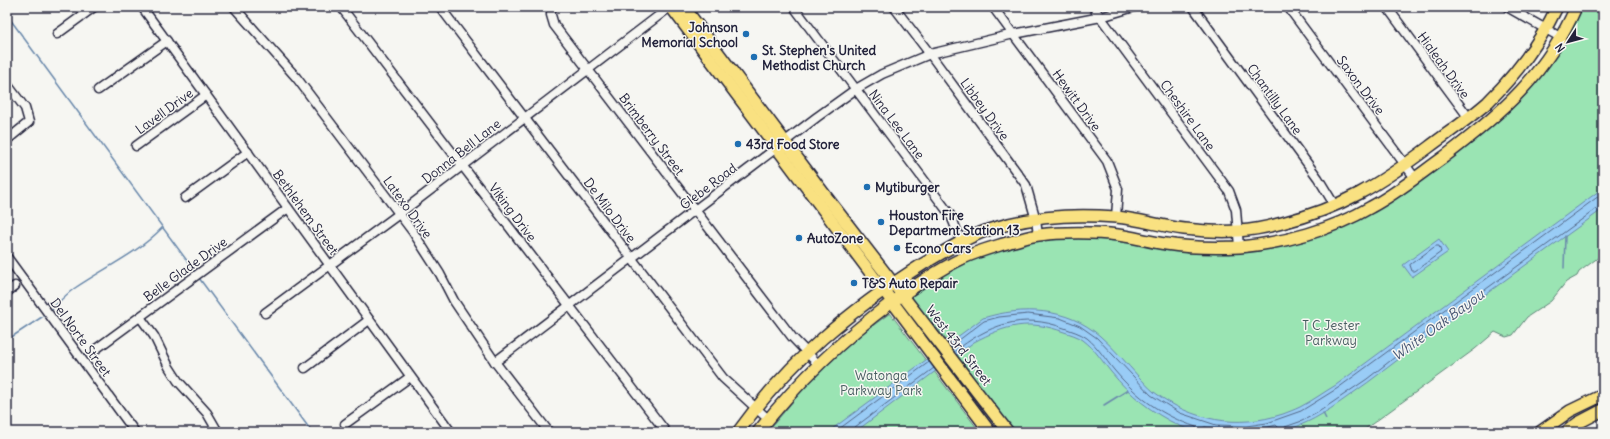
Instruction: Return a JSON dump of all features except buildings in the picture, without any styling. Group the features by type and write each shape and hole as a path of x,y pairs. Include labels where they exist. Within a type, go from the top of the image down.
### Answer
{"main road":[{"name":"West 43rd Street","path":"670,7 729,74"},
{"name":"West 43rd Street","path":"684,7 729,74 889,287 893,302 922,343 987,428"},
{"path":"738,432 755,408 807,351 845,319 889,287 961,241 998,227 1036,220 1071,217 1116,218 1186,229 1238,231 1270,226 1303,218 1359,195 1406,165 1469,118 1487,102 1527,58 1546,30 1557,7"},
{"path":"758,432 818,364 864,324 902,295 943,268 992,247 1038,235 1117,235 1164,244 1195,247 1239,247 1265,244 1320,230 1370,208 1415,178 1476,133 1514,99 1533,78 1560,37 1576,7"},
{"name":"West 43rd Street","path":"889,287 902,295 1008,432"},
{"path":"1540,432 1570,411 1603,395"},
{"path":"1566,432 1578,423 1603,410"},
{"path":"987,428 996,416"}],"street":[{"path":"57,34 94,7"},
{"name":"Bethlehem Street","path":"142,7 450,432"},
{"name":"Latexo Drive","path":"234,7 296,77 413,232 440,274 454,301 495,362 550,432"},
{"name":"Viking Drive","path":"341,7 666,432"},
{"name":"De Milo Drive","path":"440,7 723,378 768,419"},
{"name":"Brimberry Street","path":"551,7 551,15 554,25 792,337 818,364"},
{"name":"Donna Bell Lane","path":"265,313 399,214 670,7"},
{"name":"Nina Lee Lane","path":"794,7 951,216 961,241"},
{"name":"Libbey Drive","path":"894,7 1026,185 1036,220 1038,235"},
{"name":"Hewitt Drive","path":"993,7 1107,161 1118,189 1116,218"},
{"name":"Cheshire Lane","path":"1093,7 1229,191 1236,210 1239,247"},
{"name":"Glebe Road","path":"495,362 856,89 882,74 930,54 1014,34 1101,18 1134,7"},
{"name":"Chantilly Lane","path":"1193,7 1318,178 1335,206"},
{"name":"Saxon Drive","path":"1288,7 1415,178"},
{"name":"Hialeah Drive","path":"1387,7 1469,118"},
{"path":"1508,7 1560,37"},
{"path":"98,90 167,41"},
{"path":"7,84 25,108 29,122 7,140"},
{"name":"Lavell Drive","path":"136,146 206,95"},
{"path":"185,198 248,152"},
{"name":"Belle Glade Drive","path":"96,349 288,208"},
{"name":"Del Norte Street","path":"7,257 135,432"},
{"path":"7,292 15,286"},
{"path":"140,317 154,336 175,376 207,413 218,432"},
{"path":"304,368 369,320"},
{"path":"345,424 410,377"}],"green space":[{"name":"T C Jester Parkway","path":"1578,7 1603,7 1603,254 1579,272 1577,276 1566,282 1551,301 1527,317 1513,335 1506,337 1495,332 1475,349 1361,432 1012,432 970,377 972,375 937,328 934,329 912,301 914,292 931,280 973,258 1035,240 1085,236 1212,251 1347,222 1504,112"},
{"name":"Watonga Parkway Park","path":"890,313 980,432 767,432 812,379 856,338"}],"water":[{"name":"White Oak Bayou","path":"1603,188 1603,209 1338,404 1314,418 1279,432 1215,433 1202,432 1180,426 1160,415 1134,396 1118,380 1091,347 1081,339 1074,335 1051,328 1029,325 997,331 974,342 855,432 828,432 983,318 998,314 1028,311 1059,314 1087,326 1100,336 1152,390 1184,410 1199,416 1216,420 1232,421 1266,419 1283,414 1304,405 1336,385"},
{"path":"1439,239 1448,252 1412,277 1403,265"}],"waterway":[{"path":"7,15 196,273"},
{"path":"50,311 72,290 142,246 162,228"},
{"path":"1564,268 1565,236"},
{"path":"199,278 312,432"},
{"path":"7,340 45,315"},
{"path":"1104,405 1128,390"},
{"path":"1323,413 1326,419"}],"place":[{"name":"Johnson Memorial School","path":"746,34"},
{"name":"St. Stephen's United Methodist Church","path":"754,57"},
{"name":"43rd Food Store","path":"738,144"},
{"name":"Mytiburger","path":"867,187"},
{"name":"Houston Fire Department Station 13","path":"881,222"},
{"name":"AutoZone","path":"799,238"},
{"name":"Econo Cars","path":"897,248"},
{"name":"T&S Auto Repair","path":"854,283"}]}
